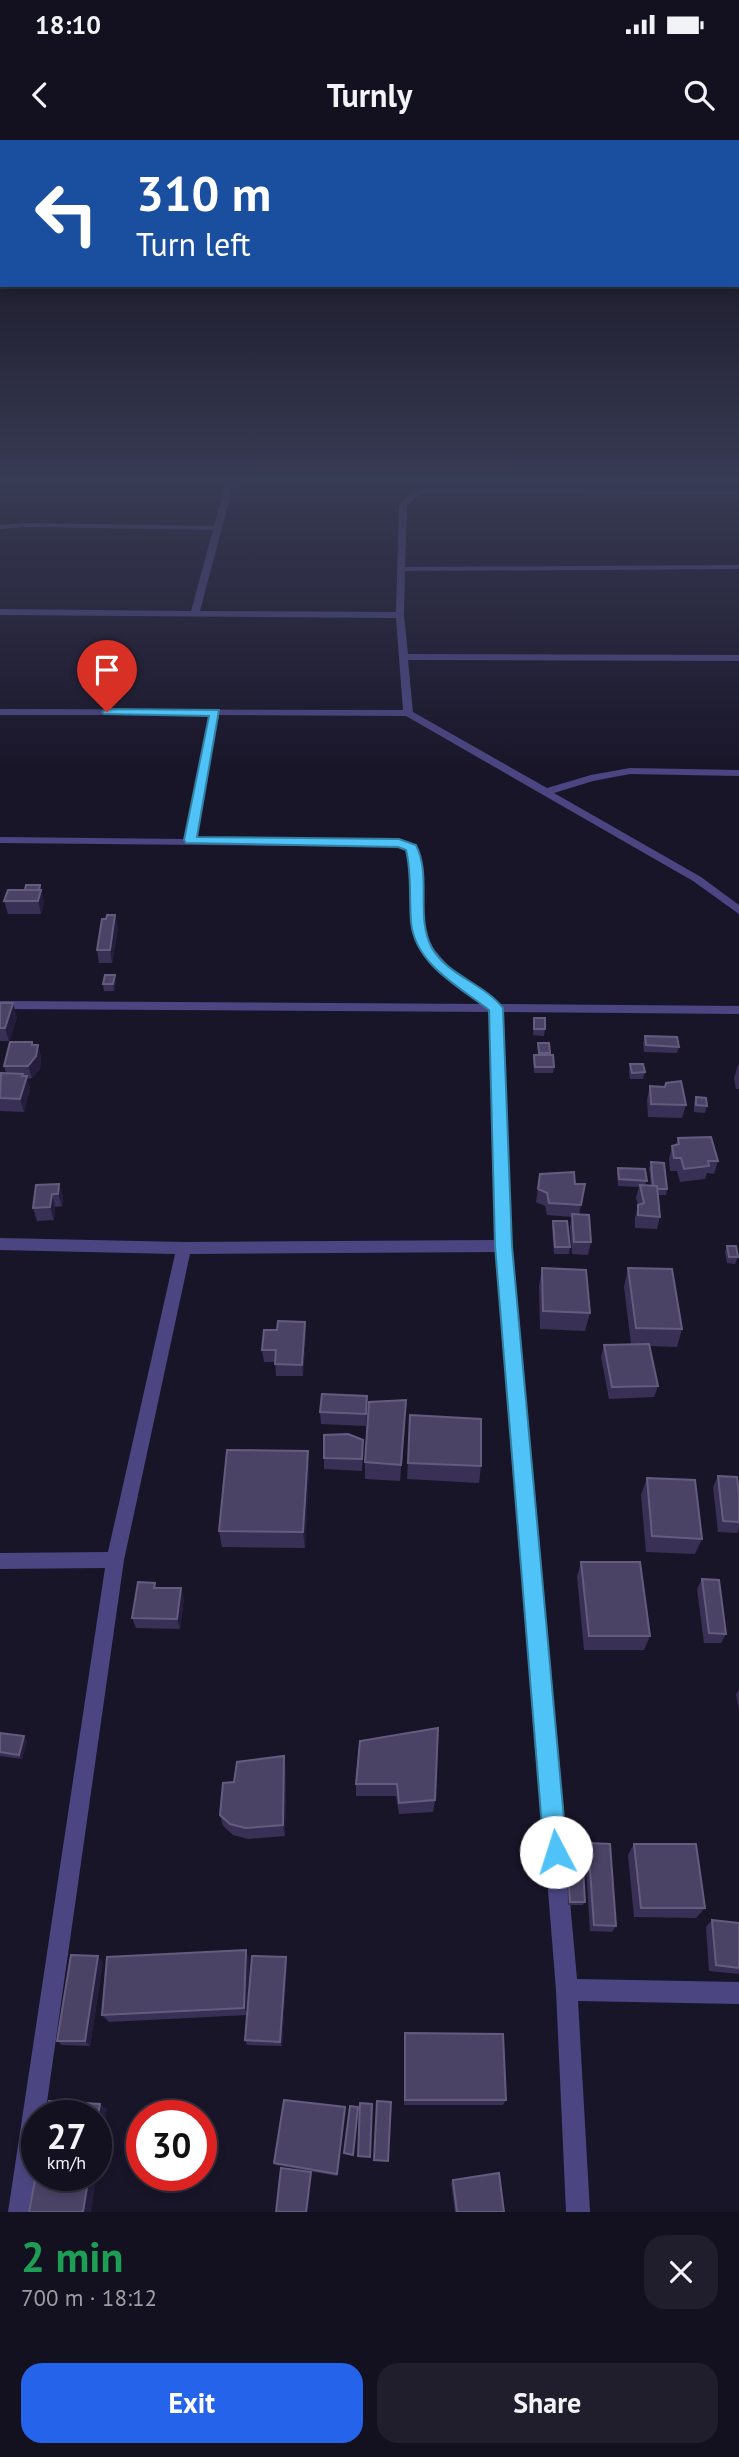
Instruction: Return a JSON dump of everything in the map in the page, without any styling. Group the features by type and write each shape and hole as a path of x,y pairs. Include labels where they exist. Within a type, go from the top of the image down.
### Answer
{"street":[{"path":"195,612 205,579"},
{"path":"402,579 400,615 408,713"},
{"path":"0,612 400,615"},
{"path":"403,656 739,658"},
{"path":"0,712 408,713 697,879 739,910"},
{"path":"190,840 215,712"},
{"path":"545,792 592,778 630,771 739,773"},
{"path":"0,839 407,845 415,853 418,924 426,949 439,965 496,1008"},
{"path":"0,1005 739,1010"},
{"path":"496,1008 503,1246 567,1990 578,2212"},
{"path":"0,1244 184,1248 503,1246"},
{"path":"20,2212 115,1560 184,1248"},
{"path":"0,1561 115,1560"},
{"path":"567,1990 739,1993"}],"building":[{"path":"26,885 40,885 39,890 25,890"},
{"path":"8,890 41,890 38,901 4,901"},
{"path":"107,915 115,915 110,950 97,950 102,919 106,919"},
{"path":"105,975 115,975 113,984 103,984"},
{"path":"0,1003 13,1003 5,1028 0,1028"},
{"path":"534,1018 545,1018 545,1029 534,1029"},
{"path":"645,1036 677,1037 679,1047 646,1045"},
{"path":"10,1042 32,1042 32,1045 38,1045 36,1056 28,1066 4,1066"},
{"path":"538,1043 549,1043 550,1053 539,1053"},
{"path":"534,1055 553,1055 554,1067 535,1067"},
{"path":"630,1064 643,1064 645,1072 632,1073"},
{"path":"1,1073 27,1076 20,1099 0,1098"},
{"path":"681,1081 686,1105 651,1104 650,1086 665,1087 666,1083"},
{"path":"696,1097 706,1098 707,1106 696,1105"},
{"path":"711,1137 718,1161 708,1161 709,1166 684,1169 681,1158 674,1158 672,1146 679,1144 678,1138"},
{"path":"651,1162 664,1163 667,1189 653,1186"},
{"path":"618,1168 645,1169 647,1181 619,1179"},
{"path":"574,1172 575,1184 585,1184 581,1205 549,1203 547,1193 538,1189 540,1174"},
{"path":"59,1184 58,1194 52,1194 50,1207 33,1208 36,1185"},
{"path":"640,1185 657,1186 660,1217 638,1215 638,1205 644,1203"},
{"path":"572,1214 589,1215 591,1242 574,1242"},
{"path":"553,1221 567,1221 570,1247 555,1247"},
{"path":"727,1246 736,1246 738,1257 729,1257"},
{"path":"542,1268 586,1270 590,1313 543,1311"},
{"path":"628,1268 672,1269 682,1329 636,1328"},
{"path":"278,1321 305,1322 302,1365 275,1364 276,1350 262,1350 264,1330 277,1330"},
{"path":"649,1344 658,1386 612,1387 604,1345"},
{"path":"322,1394 367,1396 366,1414 320,1412"},
{"path":"406,1400 401,1465 365,1462 369,1402"},
{"path":"410,1415 481,1419 481,1466 408,1463"},
{"path":"348,1434 363,1440 362,1459 324,1458 324,1435"},
{"path":"227,1450 308,1451 303,1532 219,1531"},
{"path":"718,1476 737,1477 739,1522 723,1521"},
{"path":"647,1478 695,1480 702,1539 652,1536"},
{"path":"581,1562 640,1562 650,1636 589,1636"},
{"path":"702,1579 719,1580 726,1634 709,1633"},
{"path":"138,1582 155,1583 154,1588 181,1588 177,1619 132,1618"},
{"path":"438,1728 435,1800 399,1803 397,1784 356,1784 360,1741"},
{"path":"0,1733 24,1736 19,1755 0,1752"},
{"path":"284,1756 283,1825 245,1828 230,1824 220,1815 223,1783 234,1782 237,1762"},
{"path":"588,1843 610,1844 616,1926 594,1925"},
{"path":"634,1844 696,1844 705,1908 641,1908"},
{"path":"568,1867 583,1868 585,1902 570,1902"},
{"path":"712,1920 739,1923 739,1968 716,1965"},
{"path":"246,1950 244,2008 102,2015 107,1957"},
{"path":"71,1955 98,1956 85,2041 57,2041"},
{"path":"252,1956 286,1957 280,2042 245,2040"},
{"path":"405,2033 503,2034 506,2100 405,2100"},
{"path":"284,2100 345,2107 337,2174 274,2163"},
{"path":"377,2101 391,2102 388,2161 374,2160"},
{"path":"360,2103 372,2104 370,2157 358,2156"},
{"path":"350,2106 358,2107 353,2155 344,2153"},
{"path":"281,2168 311,2172 306,2212 276,2212"},
{"path":"499,2173 504,2212 457,2212 453,2180"},
{"path":"33,2191 86,2191 83,2212 29,2212"}],"route":[{"path":"107,712 215,712 190,840 399,843 412,848 416,863 418,924 426,949 439,965 496,1008 503,1246 556,1852"}]}
